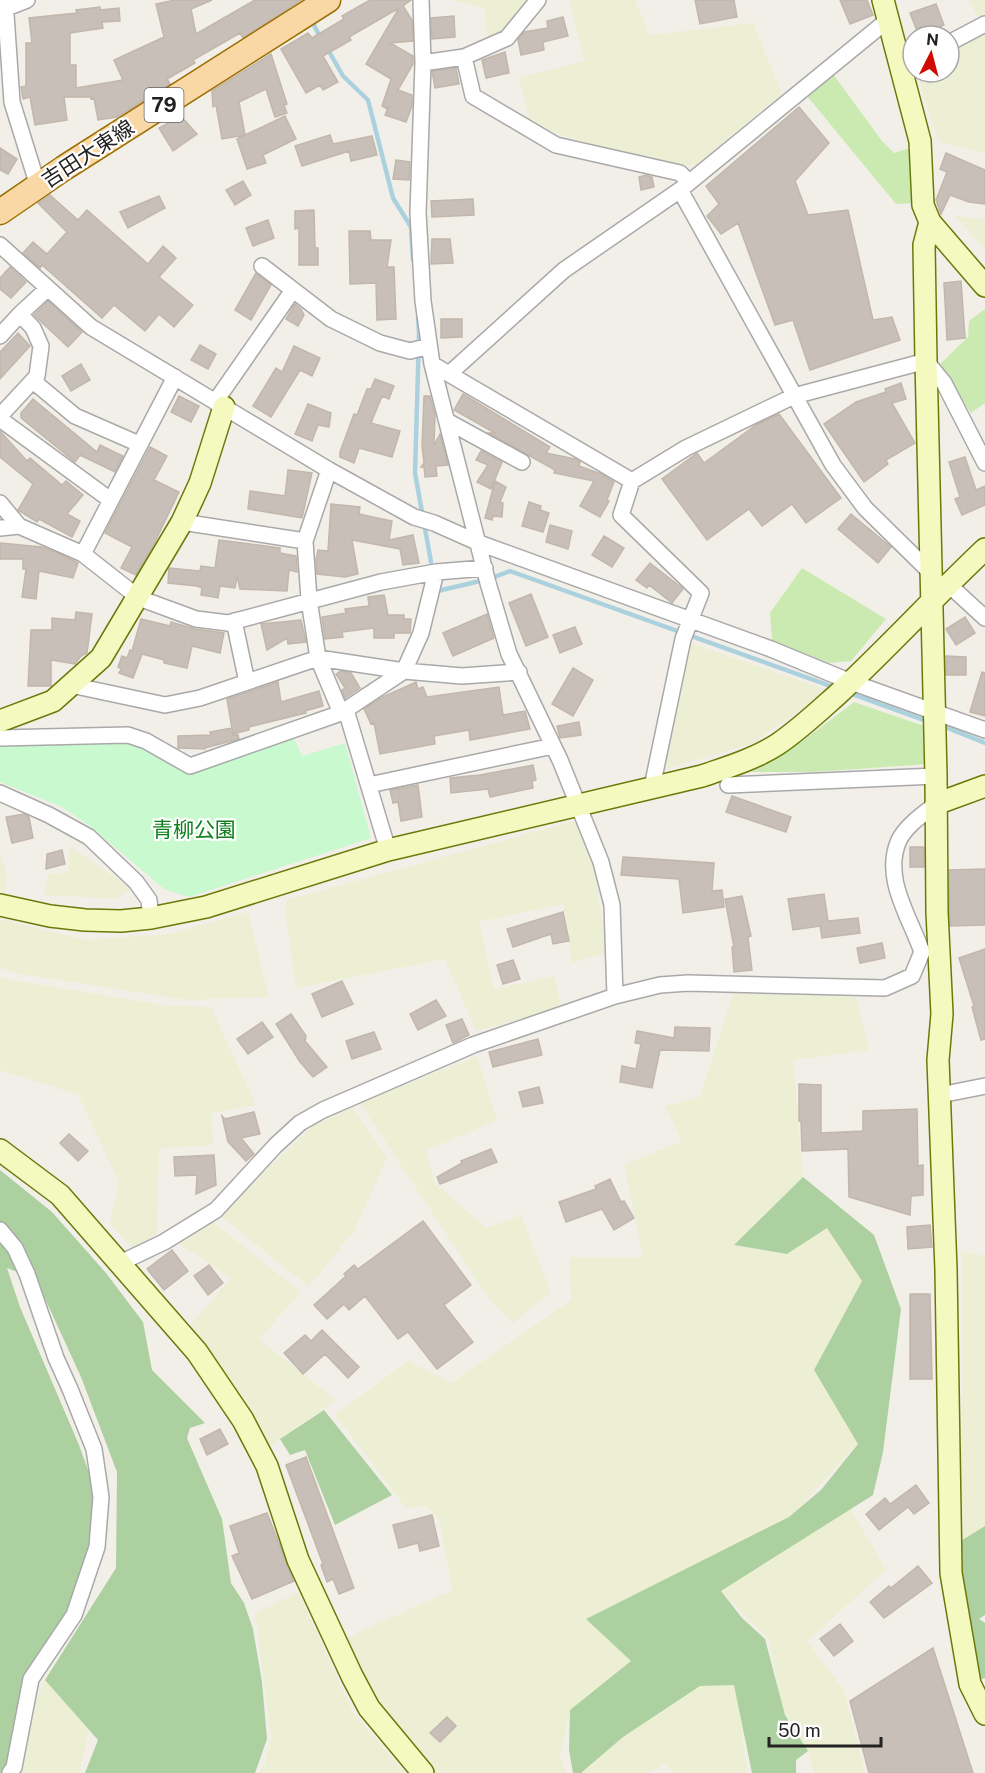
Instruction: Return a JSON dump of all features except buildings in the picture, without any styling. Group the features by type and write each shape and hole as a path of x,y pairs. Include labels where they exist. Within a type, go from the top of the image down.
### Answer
{"main road":[{"name":"吉田大東線","path":"0,212 328,0"}],"street":[{"path":"27,0 5,4 12,102 38,186"},
{"path":"421,0 423,63 418,213 428,347 486,576 509,654 553,746 601,862 612,906 615,996"},
{"path":"423,63 464,57 507,38 538,0"},
{"path":"450,374 564,270 684,186 886,10 901,49"},
{"path":"961,37 985,24"},
{"path":"464,57 473,96 538,136 556,145 680,174 684,186 794,396 833,465 865,508 930,572"},
{"path":"910,84 920,141 923,205 930,222 985,286"},
{"path":"930,222 924,245 937,912 942,1014 939,1060 946,1270 951,1573 970,1684 985,1714"},
{"path":"0,245 91,327 329,470 414,517 434,523 479,543 771,649 844,688 933,719 985,730"},
{"path":"262,266 331,319 380,343 410,351 428,347"},
{"path":"0,336 47,289"},
{"path":"0,721 53,701 101,658 139,598 182,522 200,483 220,405 293,290"},
{"path":"20,314 33,328 41,346 38,376 0,417 110,499"},
{"path":"652,787 683,639 701,593 621,515 632,481 686,448 794,396 926,360"},
{"path":"926,360 944,383 985,463"},
{"path":"432,364 632,481"},
{"path":"83,554 175,377"},
{"path":"33,381 75,416 139,444"},
{"path":"447,421 522,462"},
{"path":"329,470 305,541 309,600 318,658 343,711 369,784 388,850"},
{"path":"0,503 19,526 83,554 139,598 196,618 228,623 381,582 433,586 486,576"},
{"path":"182,522 305,541"},
{"path":"0,528 19,526"},
{"path":"0,905 50,916 85,920 121,921 150,918 206,907 388,850 702,776 742,762 777,744 804,724 886,649 931,600 985,549"},
{"path":"948,584 985,618"},
{"path":"0,738 128,735 146,741 190,766 343,711 404,671 421,633 433,586"},
{"path":"234,621 247,682"},
{"path":"71,685 165,705 200,698 318,658 404,671 462,676 519,672"},
{"path":"369,784 553,746"},
{"path":"728,785 936,776"},
{"path":"120,1263 164,1242 216,1210 276,1144 300,1124 323,1110 473,1045 615,996 660,985 688,983 885,988 912,976 922,952 897,893 894,862 900,840 913,822 936,804 985,786"},
{"path":"0,793 89,837 136,882 148,900 150,918"},
{"path":"940,1095 985,1086"},
{"path":"0,1150 60,1195 197,1352 243,1420 267,1466 298,1560 369,1708 423,1773"},
{"path":"0,1230 15,1248 27,1274 56,1358 82,1419 93,1449 101,1497 98,1547 74,1615 31,1679 14,1767 10,1773"}],"green space":[{"path":"449,0 535,0 510,29 487,39 485,8"},
{"path":"569,0 635,0 650,35 753,23 782,94 696,165 631,157 531,125 519,78 585,61"},
{"path":"969,0 985,0 985,16 979,20"},
{"path":"983,34 985,37 985,154 938,141 920,84 961,84 961,46"},
{"path":"833,74 882,141 894,153 910,148 918,203 896,204 807,96"},
{"path":"955,216 985,219 985,250"},
{"path":"985,309 985,403 971,413 939,365 968,337 969,321"},
{"path":"802,568 886,619 851,661 829,663 772,640 770,613"},
{"path":"688,642 830,691 751,744 663,770"},
{"path":"854,702 927,727 929,764 813,772 751,772 804,740"},
{"name":"青柳公園","path":"293,736 302,756 345,743 371,838 189,897 164,889 90,826 62,807 0,782 0,747 130,739 183,769"},
{"path":"574,821 592,851 607,953 572,963 563,904 479,922 494,989 554,976 562,1008 476,1031 445,959 296,988 285,911 287,900"},
{"path":"69,845 132,889 117,899 44,895 48,874 68,872"},
{"path":"0,853 7,873 5,892 0,891"},
{"path":"248,912 269,997 187,1000 20,974 0,968 0,919 87,940 169,934"},
{"path":"0,978 164,1005 211,1007 256,1105 212,1113 213,1145 159,1149 157,1233 135,1251 110,1223 119,1182 78,1095 0,1070"},
{"path":"733,993 856,997 869,1050 793,1060 803,1177 734,1245 787,1254 827,1228 862,1281 814,1370 858,1443 780,1530 586,1619 631,1661 570,1711 560,1757 567,1773 435,1773 368,1694 348,1637 452,1590 439,1519 426,1506 406,1508 335,1415 408,1361 451,1383 571,1300 569,1257 643,1257 624,1165 682,1141 665,1106 700,1097"},
{"path":"477,1056 497,1120 426,1151 435,1183 486,1228 521,1215 551,1292 513,1323 489,1299 360,1103"},
{"path":"352,1107 387,1158 354,1231 309,1287 218,1214 313,1126"},
{"path":"0,1170 52,1212 106,1273 143,1322 152,1370 205,1423 190,1428 187,1438 222,1519 231,1583 244,1603 253,1629 262,1682 267,1739 255,1773 85,1773 98,1740 45,1680 116,1568 117,1472 81,1377 36,1279 7,1268 20,1307 79,1445 98,1498 74,1615 31,1679 10,1773 0,1773"},
{"path":"803,1177 874,1235 901,1309 883,1452 873,1495 721,1591 742,1618 765,1639 785,1715 808,1751 796,1760 796,1773 752,1773 734,1685 700,1686 623,1737 581,1773 573,1773 569,1750 570,1710 631,1661 586,1619 789,1517 821,1490 858,1444 814,1370 862,1281 827,1228 787,1254 734,1245"},
{"path":"213,1222 301,1292 259,1339 336,1400 267,1448 191,1324 231,1278 178,1243"},
{"path":"961,1251 985,1256 985,1526 956,1544 962,1430"},
{"path":"324,1410 392,1495 335,1525 305,1450 290,1455 280,1439"},
{"path":"848,1504 886,1570 807,1641 844,1690 865,1773 814,1773 808,1751 783,1709 769,1640 721,1591"},
{"path":"985,1526 985,1615 979,1619 985,1623 985,1678 976,1680 956,1544"},
{"path":"299,1592 352,1711 405,1773 257,1773 265,1764 271,1737 255,1613"},
{"path":"45,1680 89,1730 79,1773 6,1773"},
{"path":"737,1683 747,1773 674,1773 666,1763 648,1773 582,1773 623,1737 700,1686"}],"waterway":[{"path":"314,25 321,39"},
{"path":"327,48 343,76 368,100 393,198 411,227 413,260"},
{"path":"418,316 415,473 431,562"},
{"path":"433,592 489,579 510,571 836,688"},
{"path":"849,693 929,722"},
{"path":"940,725 985,743"}]}
